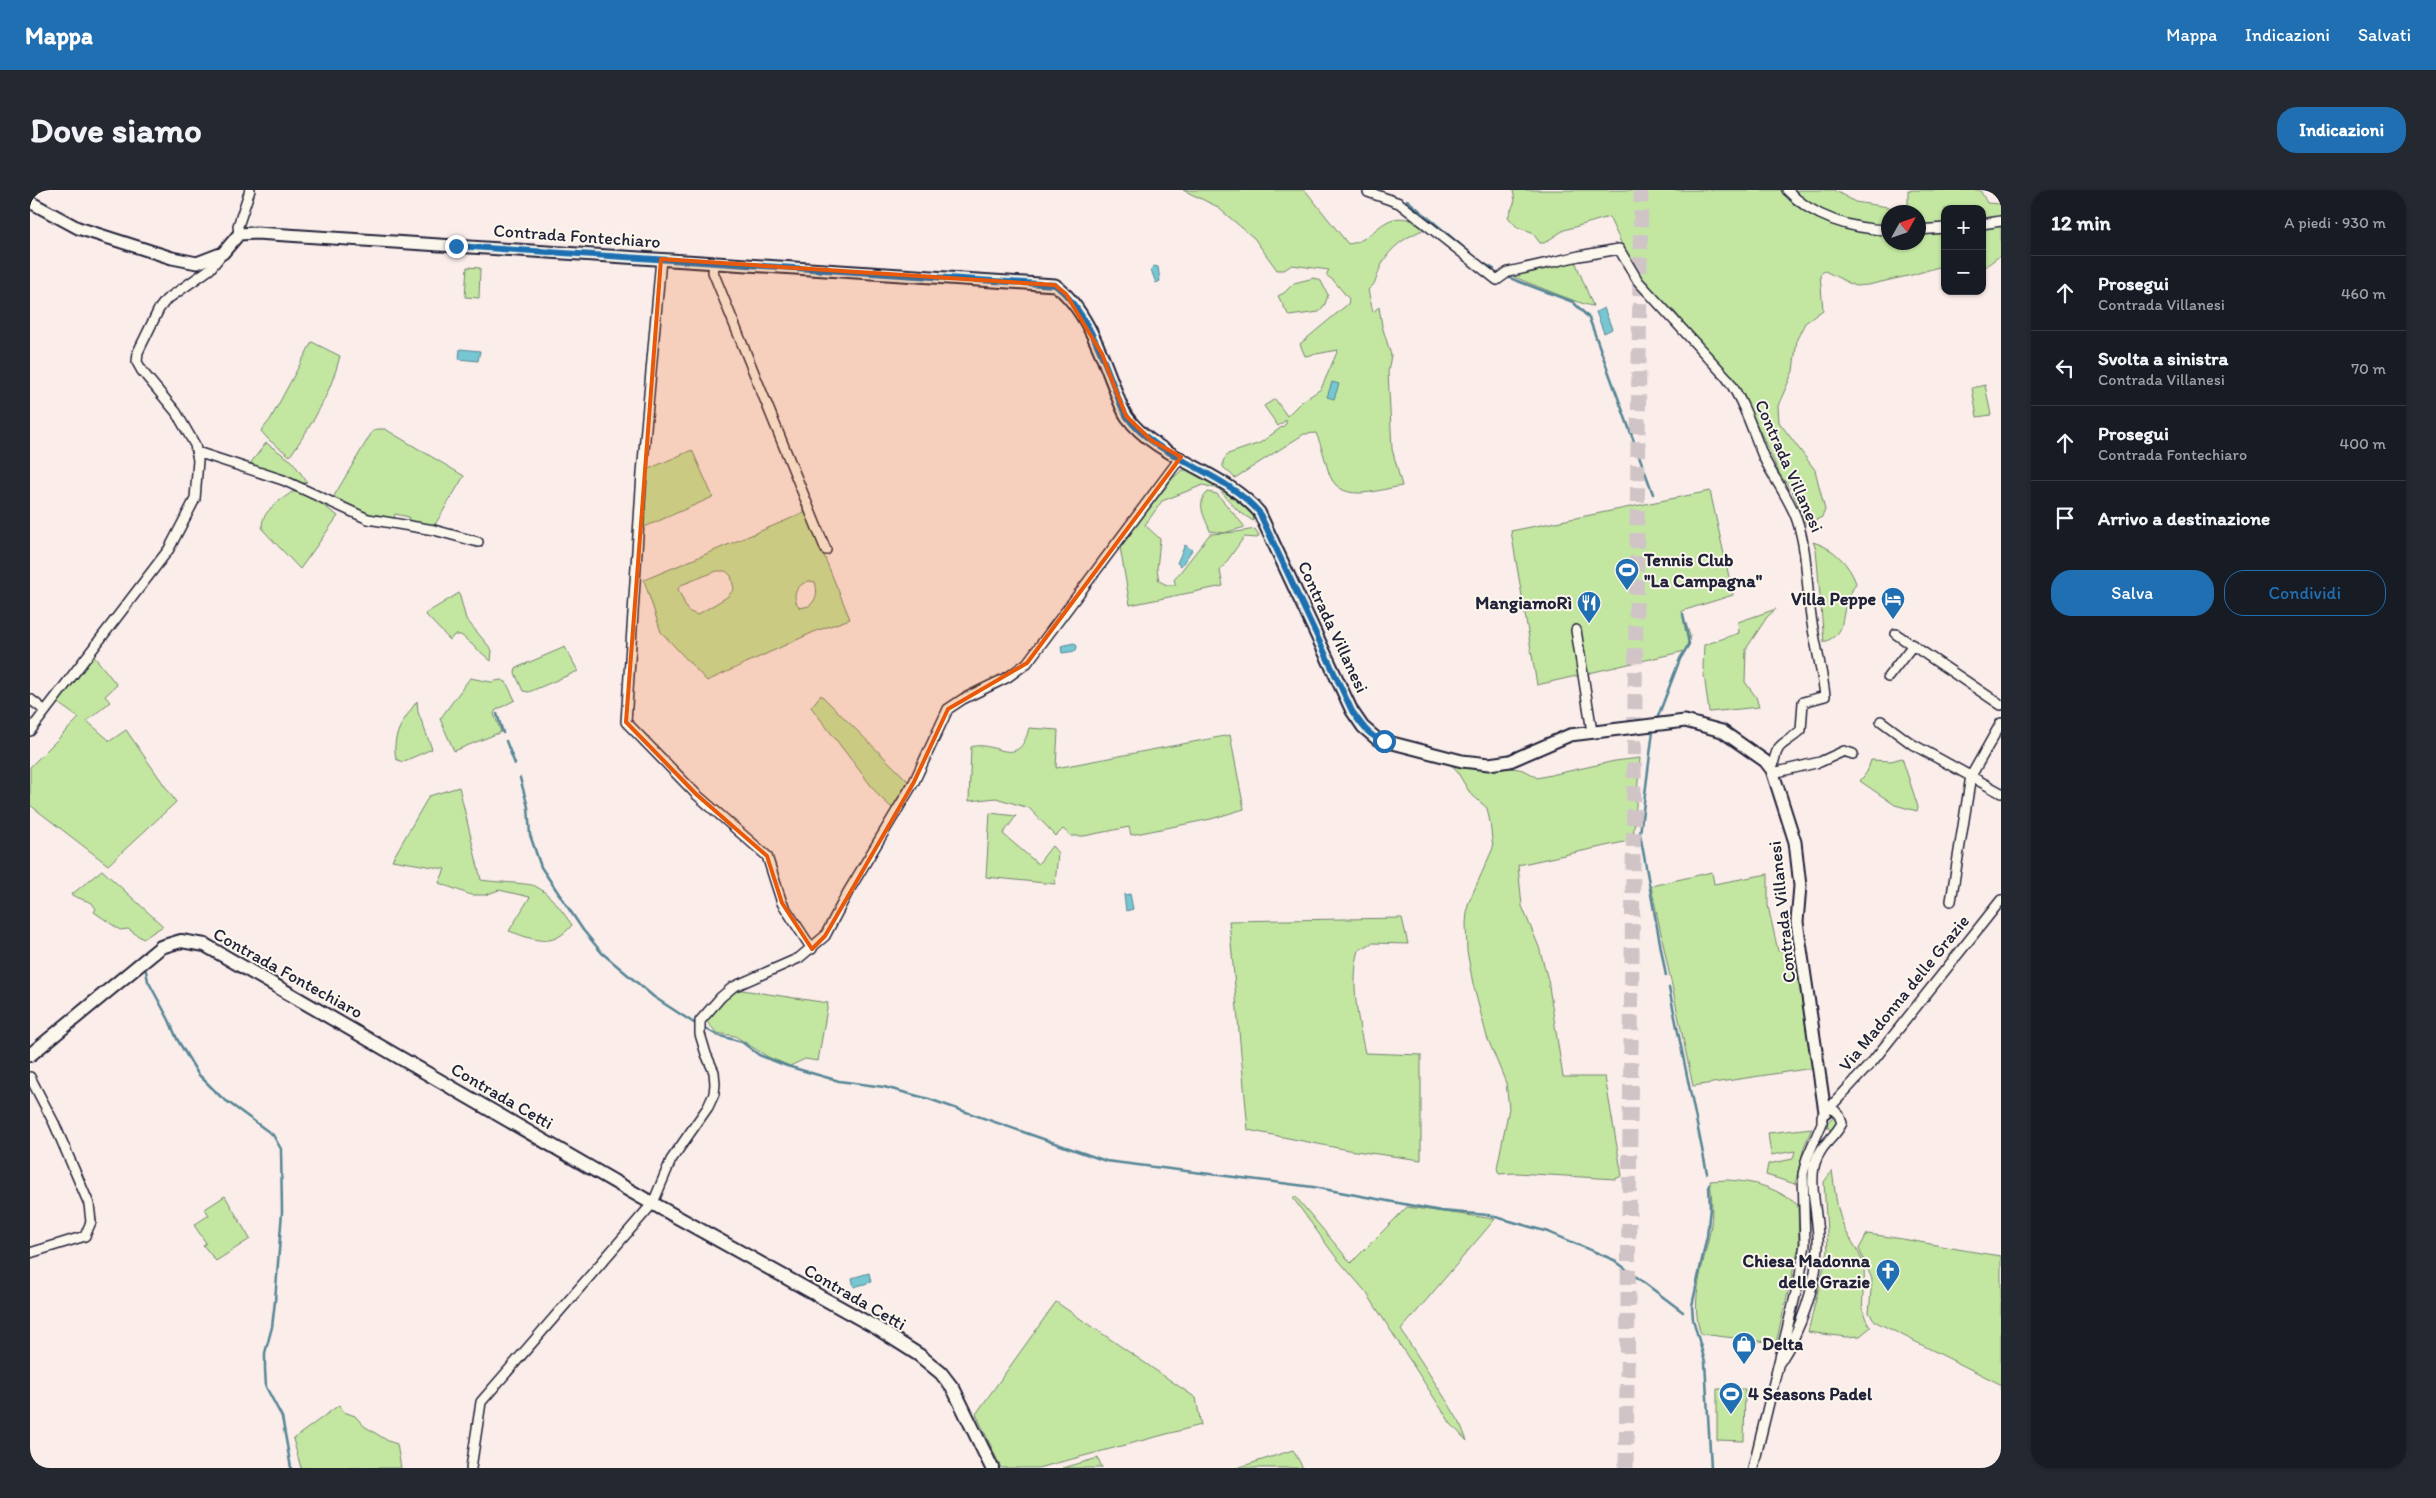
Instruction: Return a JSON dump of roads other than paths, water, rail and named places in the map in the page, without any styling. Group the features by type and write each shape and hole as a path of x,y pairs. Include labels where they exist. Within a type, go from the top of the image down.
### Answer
{"main road":[{"name":"Contrada Fontechiaro","path":"30,1055 161,947 181,941 205,945 386,1049"},
{"name":"Contrada Cetti","path":"386,1049 653,1203 875,1327 932,1365 954,1390 992,1468"}],"street":[{"path":"30,731 44,710 169,549 195,499 198,481 198,452 176,412 142,371 137,362 138,352 159,309 170,297 210,269 239,234 238,226 250,190"},
{"path":"1787,190 1800,204 1812,212 1834,220 1881,229"},
{"name":"Contrada Villanesi","path":"1368,192 1405,208 1497,280 1508,272 1619,249 1638,281 1727,378 1737,392 1774,480 1796,518 1805,547 1810,615 1821,663 1825,696 1803,702 1801,730 1783,742 1776,751 1773,772"},
{"path":"30,202 78,228 172,258 196,263 223,253"},
{"path":"1986,223 2001,221"},
{"path":"1926,229 1941,228"},
{"name":"Contrada Fontechiaro","path":"239,234 964,278"},
{"path":"660,259 642,474 626,722 697,794 767,856 782,902 812,949"},
{"path":"714,262 713,272 826,550"},
{"name":"Contrada Villanesi","path":"964,278 1045,283 1055,285 1066,294 1102,354 1126,416 1151,440 1229,485 1249,500 1259,512 1352,711 1363,727 1377,739 1462,761 1489,764 1510,761 1570,735 1685,721 1722,731 1765,761 1773,772 1795,842 1800,886 1798,922 1826,1114"},
{"path":"198,452 283,480 368,519 434,530 478,542"},
{"path":"471,1468 481,1402 653,1203 671,1160 708,1107 714,1094 714,1072 700,1034 700,1021 721,997 733,987 799,958 812,949 825,936 848,892 914,782 948,709 963,699 1008,677 1027,662 1181,457"},
{"path":"1576,630 1592,732"},
{"path":"1896,634 2001,704"},
{"path":"1888,676 1913,645"},
{"path":"30,699 44,710"},
{"path":"1881,721 1912,744 2001,793"},
{"path":"1951,901 1971,776 2001,723"},
{"path":"1773,772 1820,762 1844,751 1853,754"},
{"name":"Via Madonna delle Grazie","path":"1826,1114 1873,1061 2001,900"},
{"path":"30,1077 54,1123 92,1213 85,1236 30,1253"},
{"path":"1776,1369 1792,1344 1809,1296 1818,1247 1814,1165 1824,1143 1836,1134 1842,1123 1836,1112 1826,1114"},
{"path":"1826,1114 1831,1137"},
{"path":"1753,1468 1800,1276 1805,1244 1803,1174 1807,1158 1826,1114"}],"water":[{"path":"1154,266 1158,267 1160,281 1156,283 1151,270"},
{"path":"1604,308 1612,329 1604,333 1596,312"},
{"path":"460,349 480,351 478,361 459,359"},
{"path":"1332,382 1339,384 1334,399 1327,397"},
{"path":"1185,545 1192,550 1181,566 1177,563"},
{"path":"1074,643 1077,646 1076,651 1062,653 1061,646"},
{"path":"1130,894 1133,909 1126,911 1124,895"},
{"path":"869,1273 871,1282 854,1287 852,1278"}],"waterway":[{"path":"1407,200 1481,262 1494,269"},
{"path":"1507,277 1573,302 1589,318 1653,494"},
{"path":"1657,719 1680,659 1689,644 1683,614"},
{"path":"497,714 503,733"},
{"path":"1653,731 1640,834 1666,976"},
{"path":"506,741 515,764"},
{"path":"520,778 528,807 530,835 541,867 583,930 602,953 654,997 697,1025"},
{"path":"146,971 148,981 177,1039 198,1074 221,1097 273,1135 281,1149 282,1212 275,1301 272,1327 265,1353 265,1369 266,1387 282,1417 291,1468"},
{"path":"1669,988 1707,1173"},
{"path":"706,1029 717,1035 742,1042 759,1055 787,1066 839,1081 884,1087 929,1099 1106,1161 1313,1187 1441,1211 1488,1215 1548,1232 1614,1260 1683,1312"},
{"path":"1709,1185 1710,1208 1707,1236 1692,1306 1693,1319 1705,1362 1711,1468"}],"tunnel":[{"path":"1626,1468 1641,190"}],"place":[{"name":"Tennis Club \"La Campagna\"","path":"1627,591"},
{"name":"Villa Peppe","path":"1893,620"},
{"name":"MangiamoRì","path":"1589,624"},
{"name":"Chiesa Madonna delle Grazie","path":"1888,1292"},
{"name":"Delta","path":"1744,1365"},
{"name":"4 Seasons Padel","path":"1731,1415"}]}
